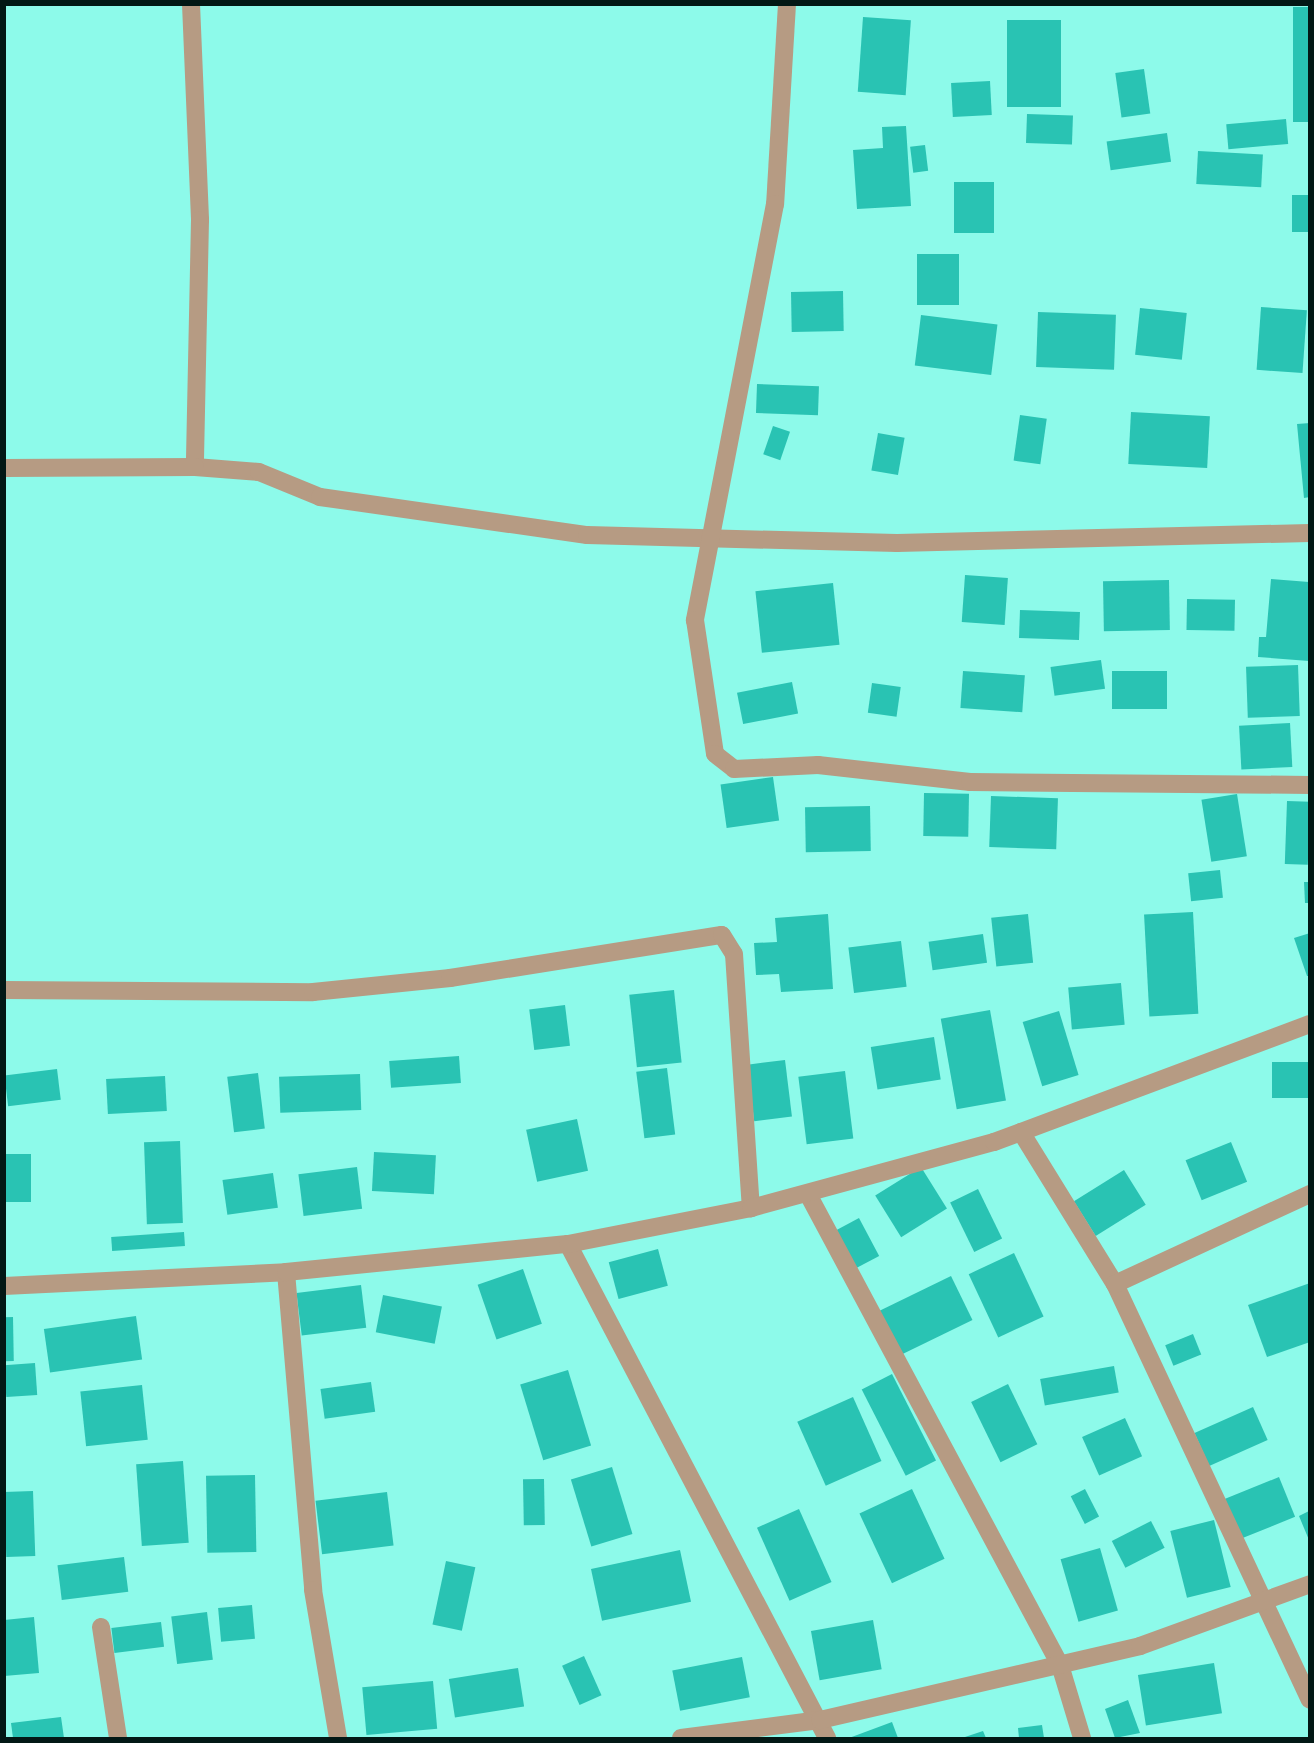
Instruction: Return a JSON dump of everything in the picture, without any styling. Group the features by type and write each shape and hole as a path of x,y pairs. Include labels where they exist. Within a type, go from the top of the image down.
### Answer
{"street":[{"path":"192,4 200,220 195,467"},
{"path":"787,4 775,204 708,542 695,620 708,730 715,754 734,769 818,765 970,782 1310,785"},
{"path":"4,468 195,467 260,472 320,497 587,535 708,542 1310,533"},
{"path":"4,990 313,992 450,978 723,935 734,954 752,1208"},
{"path":"4,1286 286,1272 568,1244 752,1208 809,1196 1021,1132 1310,1024"},
{"path":"1021,1132 1115,1284 1262,1605 1310,1701"},
{"path":"1115,1284 1310,1194"},
{"path":"809,1196 1060,1665 1082,1738"},
{"path":"568,1244 820,1720 827,1738"},
{"path":"286,1272 313,1590 338,1738"},
{"path":"681,1738 820,1720 1140,1646 1262,1605 1310,1584"},
{"path":"101,1627 118,1738"}],"building":[{"path":"1293,7 1310,7 1310,122 1293,122"},
{"path":"863,17 911,20 906,95 858,92"},
{"path":"1007,20 1061,20 1061,107 1007,107"},
{"path":"1144,69 1150,114 1122,118 1115,73"},
{"path":"990,81 992,115 953,117 951,83"},
{"path":"1027,114 1073,116 1072,145 1026,143"},
{"path":"1286,119 1288,144 1228,149 1226,124"},
{"path":"906,126 911,206 857,209 853,150 883,148 882,127"},
{"path":"1167,133 1171,162 1111,170 1107,141"},
{"path":"925,145 928,171 913,173 910,147"},
{"path":"1198,151 1263,154 1261,187 1196,184"},
{"path":"954,182 994,182 994,233 954,233"},
{"path":"1292,195 1310,195 1310,232 1292,232"},
{"path":"917,254 959,254 959,305 917,305"},
{"path":"843,291 844,331 792,332 791,292"},
{"path":"1261,307 1307,310 1302,373 1257,370"},
{"path":"1140,308 1187,313 1182,360 1135,355"},
{"path":"1038,312 1116,315 1114,370 1036,367"},
{"path":"921,315 997,324 991,375 915,366"},
{"path":"757,384 819,386 818,415 756,413"},
{"path":"1131,412 1210,416 1207,468 1128,464"},
{"path":"1020,415 1047,419 1040,464 1014,461"},
{"path":"1310,423 1310,497 1304,498 1297,424"},
{"path":"773,426 790,432 780,460 763,454"},
{"path":"878,433 905,438 898,475 871,470"},
{"path":"965,575 1008,578 1005,625 962,622"},
{"path":"1271,579 1309,582 1309,661 1258,657 1259,637 1266,637"},
{"path":"1169,580 1170,630 1104,631 1103,581"},
{"path":"833,583 839,645 762,653 755,591"},
{"path":"1187,599 1235,600 1234,631 1186,630"},
{"path":"1020,610 1080,612 1079,640 1019,638"},
{"path":"1101,660 1105,689 1055,696 1050,667"},
{"path":"1298,665 1300,716 1248,718 1246,667"},
{"path":"963,671 1025,675 1022,712 960,708"},
{"path":"1112,671 1167,671 1167,709 1112,709"},
{"path":"792,682 798,713 743,724 737,693"},
{"path":"872,683 901,687 897,717 868,713"},
{"path":"1290,723 1292,767 1241,770 1239,726"},
{"path":"773,777 779,821 727,828 721,784"},
{"path":"924,793 969,794 968,837 923,836"},
{"path":"1237,794 1247,856 1211,862 1201,800"},
{"path":"991,796 1058,798 1056,849 989,847"},
{"path":"1287,801 1310,802 1308,865 1285,864"},
{"path":"870,806 871,851 806,852 805,807"},
{"path":"1220,870 1223,898 1191,901 1188,873"},
{"path":"1304,882 1310,882 1310,903 1305,903"},
{"path":"1193,912 1198,1014 1149,1016 1144,915"},
{"path":"828,914 833,989 781,992 779,974 756,975 754,943 777,942 775,918"},
{"path":"1028,914 1033,963 996,967 991,918"},
{"path":"1310,933 1310,976 1307,976 1294,938"},
{"path":"983,934 987,963 933,970 929,942"},
{"path":"901,941 907,987 854,993 848,947"},
{"path":"1121,983 1125,1025 1072,1029 1068,988"},
{"path":"674,990 682,1063 637,1067 629,995"},
{"path":"565,1005 570,1046 534,1050 529,1009"},
{"path":"990,1010 1006,1101 957,1109 941,1019"},
{"path":"1059,1011 1079,1075 1042,1086 1023,1022"},
{"path":"934,1037 941,1079 878,1089 871,1047"},
{"path":"459,1056 461,1083 391,1088 389,1061"},
{"path":"785,1060 792,1117 754,1121 747,1065"},
{"path":"1272,1062 1310,1062 1310,1098 1272,1098"},
{"path":"667,1068 675,1135 644,1138 636,1072"},
{"path":"57,1069 61,1100 8,1106 4,1075"},
{"path":"845,1071 853,1138 807,1144 798,1077"},
{"path":"258,1073 265,1129 234,1132 227,1077"},
{"path":"360,1074 361,1110 280,1113 279,1077"},
{"path":"165,1076 167,1111 108,1114 106,1079"},
{"path":"577,1119 588,1171 537,1182 526,1130"},
{"path":"180,1141 183,1223 147,1224 144,1142"},
{"path":"1231,1142 1247,1182 1202,1200 1186,1160"},
{"path":"374,1152 436,1155 434,1194 372,1191"},
{"path":"4,1154 31,1154 31,1202 4,1202"},
{"path":"357,1167 362,1209 304,1216 298,1174"},
{"path":"921,1167 947,1209 901,1237 875,1196"},
{"path":"1124,1170 1146,1205 1096,1236 1074,1201"},
{"path":"273,1173 278,1208 227,1215 222,1180"},
{"path":"978,1189 1002,1238 974,1252 950,1203"},
{"path":"859,1218 879,1256 854,1269 834,1231"},
{"path":"184,1232 185,1246 112,1251 111,1237"},
{"path":"658,1249 668,1286 619,1299 609,1262"},
{"path":"1014,1253 1044,1316 998,1338 969,1274"},
{"path":"523,1269 542,1324 496,1339 478,1285"},
{"path":"951,1276 972,1320 901,1355 879,1311"},
{"path":"1310,1283 1310,1342 1267,1357 1248,1305"},
{"path":"361,1285 366,1328 302,1336 296,1293"},
{"path":"383,1295 442,1306 435,1344 376,1332"},
{"path":"136,1316 142,1360 50,1373 44,1329"},
{"path":"4,1317 13,1317 14,1361 5,1361"},
{"path":"1193,1334 1201,1354 1173,1366 1165,1345"},
{"path":"35,1363 37,1395 6,1397 4,1365"},
{"path":"1114,1366 1119,1393 1045,1406 1040,1379"},
{"path":"568,1370 591,1446 543,1460 520,1385"},
{"path":"892,1374 936,1460 906,1476 862,1389"},
{"path":"371,1382 375,1412 325,1419 320,1389"},
{"path":"1008,1384 1037,1444 1001,1462 971,1402"},
{"path":"142,1385 148,1440 86,1446 80,1391"},
{"path":"853,1397 881,1461 826,1486 797,1422"},
{"path":"1253,1407 1268,1440 1209,1466 1195,1433"},
{"path":"1125,1418 1142,1456 1099,1475 1082,1437"},
{"path":"183,1461 189,1543 142,1546 136,1464"},
{"path":"612,1467 632,1534 591,1547 571,1480"},
{"path":"255,1475 256,1552 207,1553 206,1476"},
{"path":"1279,1477 1295,1517 1239,1539 1223,1499"},
{"path":"523,1479 544,1479 545,1525 524,1525"},
{"path":"912,1489 945,1559 892,1583 859,1514"},
{"path":"1085,1489 1099,1517 1085,1524 1071,1496"},
{"path":"33,1491 35,1556 6,1557 4,1492"},
{"path":"387,1492 394,1546 322,1554 316,1501"},
{"path":"799,1509 832,1582 790,1601 757,1528"},
{"path":"1309,1511 1309,1540 1299,1516"},
{"path":"1214,1520 1231,1587 1187,1598 1170,1531"},
{"path":"1151,1521 1165,1548 1125,1568 1112,1541"},
{"path":"1100,1548 1118,1610 1079,1622 1061,1559"},
{"path":"680,1550 691,1602 602,1621 591,1569"},
{"path":"124,1557 128,1592 62,1600 57,1565"},
{"path":"446,1561 475,1567 462,1631 432,1625"},
{"path":"252,1605 255,1639 221,1642 218,1608"},
{"path":"207,1612 213,1660 177,1664 171,1616"},
{"path":"34,1617 39,1673 4,1676 4,1620"},
{"path":"873,1620 882,1669 820,1680 811,1631"},
{"path":"161,1622 164,1647 114,1653 111,1628"},
{"path":"584,1656 601,1695 580,1705 562,1666"},
{"path":"742,1657 750,1697 680,1711 672,1671"},
{"path":"1214,1663 1222,1713 1146,1725 1138,1675"},
{"path":"518,1668 524,1707 455,1717 449,1679"},
{"path":"433,1681 437,1729 366,1735 362,1687"},
{"path":"1128,1700 1140,1733 1115,1738 1105,1709"},
{"path":"61,1717 64,1738 13,1738 11,1723"},
{"path":"892,1722 898,1738 849,1738"},
{"path":"1042,1725 1044,1738 1019,1738 1018,1728"},
{"path":"983,1731 986,1738 962,1738"}]}
